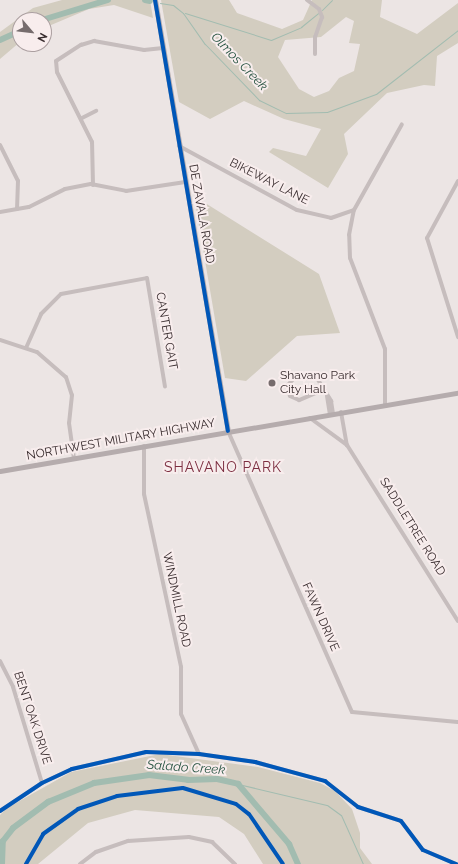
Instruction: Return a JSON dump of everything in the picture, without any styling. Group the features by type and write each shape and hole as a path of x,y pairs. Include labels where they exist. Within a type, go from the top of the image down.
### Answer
{"main road":[{"name":"DE ZAVALA ROAD","path":"155,0 228,431"},
{"name":"NORTHWEST MILITARY HIGHWAY","path":"0,471 385,404 458,393"}],"street":[{"path":"307,0 319,9 322,17 315,37 315,54"},
{"path":"93,185 94,149 82,118 56,72 55,64 60,56 99,41 141,50 163,48"},
{"path":"82,118 96,111"},
{"path":"385,404 385,349 349,250 354,210 402,124"},
{"path":"0,145 18,181 17,209"},
{"name":"BIKEWAY LANE","path":"179,146 297,210 331,218 354,210"},
{"path":"458,181 427,238 458,337"},
{"path":"0,212 33,205 65,189 93,185 126,191 186,182"},
{"name":"CANTER GAIT","path":"26,348 40,314 61,294 147,278 165,387"},
{"path":"0,340 26,348 53,362 69,381 74,458"},
{"path":"323,390 299,400 290,396 287,386 293,377 310,373 317,377 327,396 332,414"},
{"name":"SADDLETREE ROAD","path":"341,412 347,445"},
{"name":"SADDLETREE ROAD","path":"310,418 347,445 458,621"},
{"name":"FAWN DRIVE","path":"228,431 352,712 458,722"},
{"name":"WINDMILL ROAD","path":"144,446 144,494 181,667 181,714 200,754"},
{"name":"BENT OAK DRIVE","path":"0,661 13,687 42,783"},
{"path":"0,811 42,783 72,770 138,753 200,754 255,762 325,781 358,807 401,821 423,850 456,864"},
{"path":"80,864 96,852 128,841 189,836 212,842 235,864"}],"shaded area":[{"path":"62,0 150,0 153,18 114,5 89,9 52,25 52,12 28,12 33,8"},
{"path":"161,0 229,0 237,13 282,29 303,20 312,0 382,0 380,17 417,34 458,3 458,43 437,56 435,86 424,85 387,93 344,134 348,154 328,188 269,152 273,148 306,156 321,129 284,119 244,101 210,119 179,102","holes":["346,17 354,21 349,43 360,44 354,71 339,78 329,91 314,97 299,89 278,57 285,40 321,37"]},
{"path":"12,23 12,49 0,59 0,32"},
{"path":"194,196 319,274 340,333 297,336 246,381 225,378"},
{"path":"160,754 258,767 320,783 335,791 352,809 360,833 360,848 372,864 263,864 244,834 219,817 135,810 88,823 38,864 0,864 0,815 7,808 71,772"}],"waterway":[{"name":"Olmos Creek","path":"52,17 108,0"},
{"name":"Olmos Creek","path":"145,0 150,1"},
{"path":"322,10 332,0"},
{"name":"Olmos Creek","path":"160,3 173,5 183,13 205,44 259,100 286,113 327,112 376,94 458,30"},
{"path":"185,13 271,40 301,27 318,13"},
{"name":"Olmos Creek","path":"0,40 12,35"},
{"name":"Salado Creek","path":"2,864 3,841 13,828 48,802 94,783 149,775 188,780 217,779 238,784 289,844 298,864"},
{"path":"238,784 327,805 341,815 363,864"}],"cycle path":[{"path":"155,0 228,431"},
{"path":"0,811 42,783 72,769 146,752 199,754 255,762 325,781 358,807 401,821 423,850 456,864"},
{"path":"26,864 43,834 78,809 117,796 183,788 236,804 249,814 283,864"}],"place":[{"name":"Shavano Park City Hall","path":"272,383"}],"district":[{"name":"SHAVANO PARK","path":"223,467"}]}
